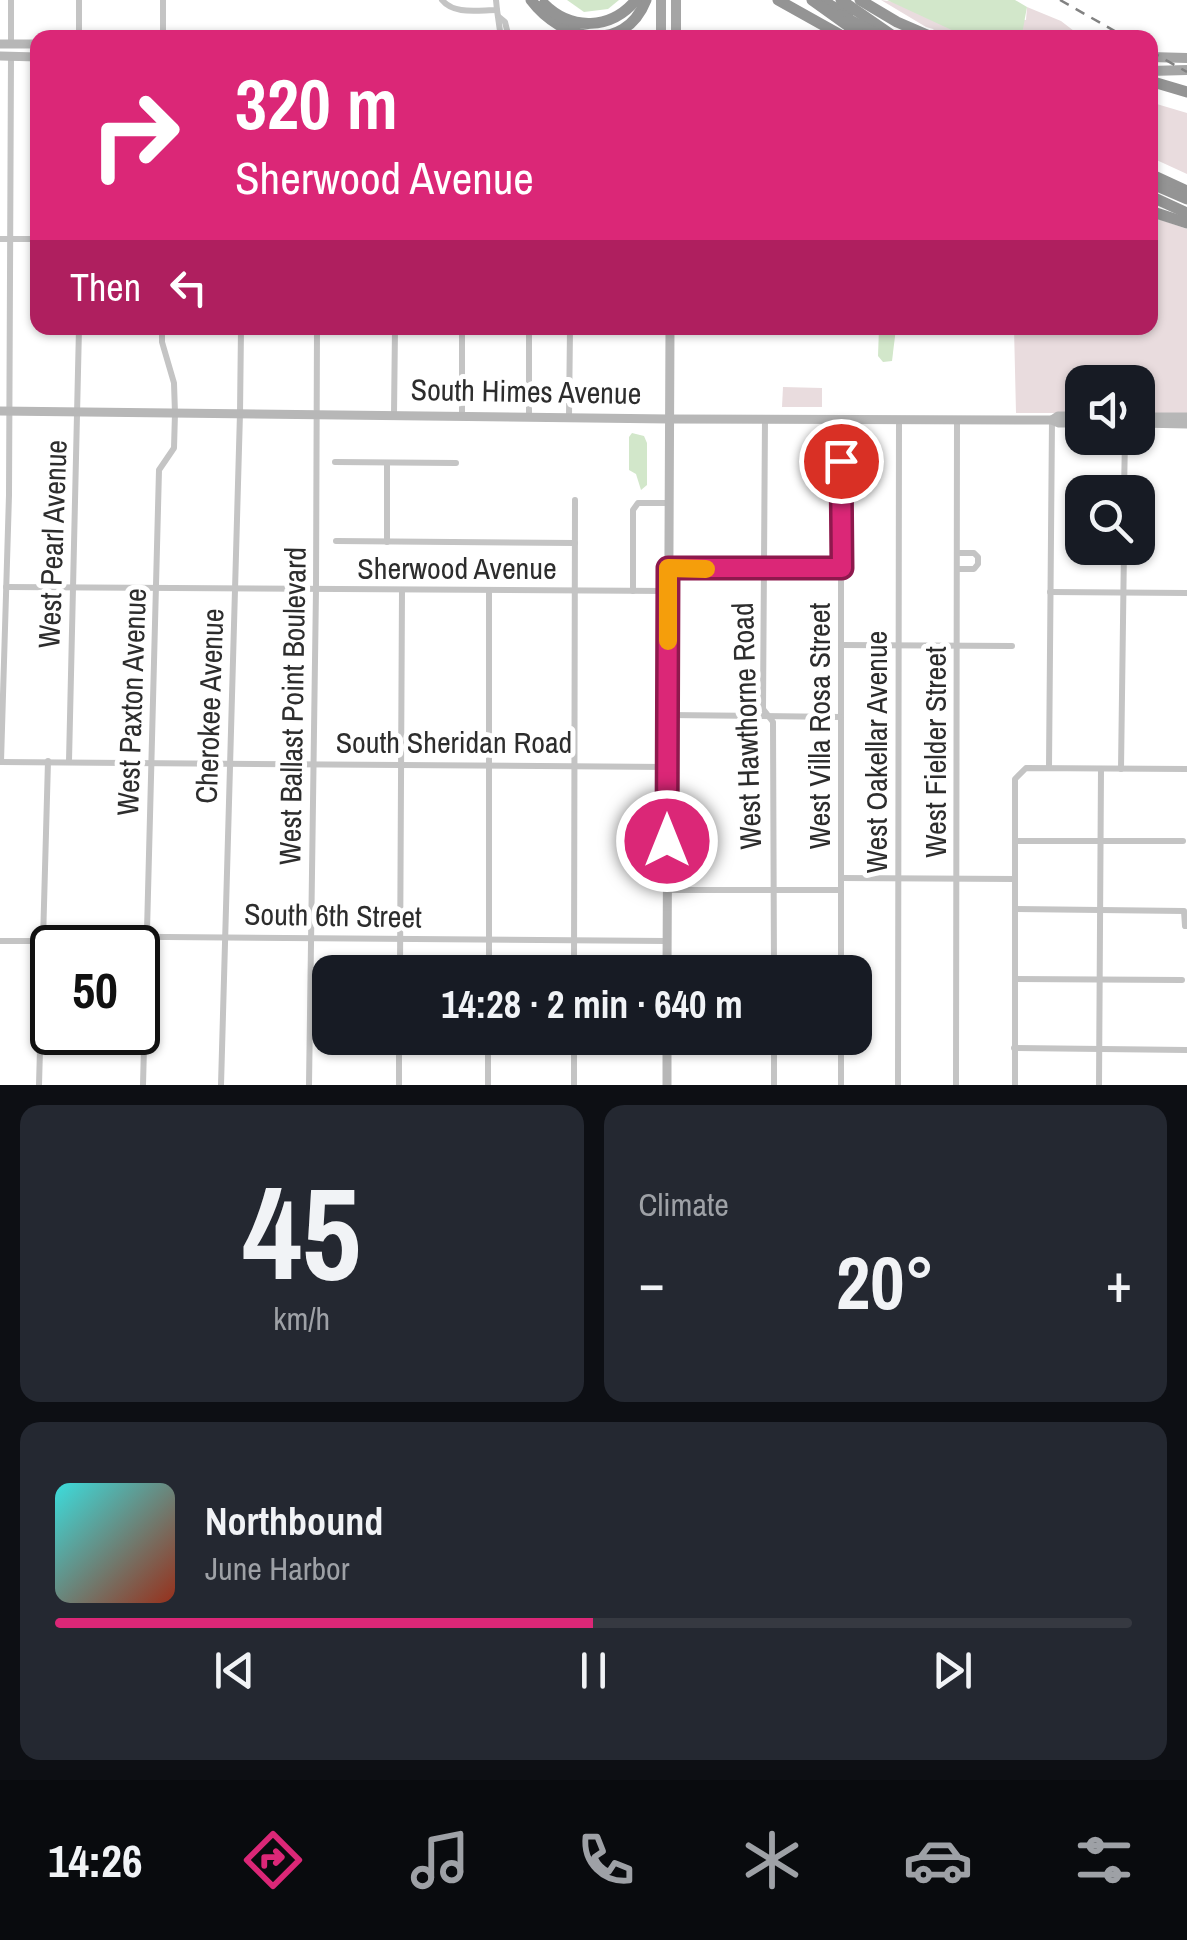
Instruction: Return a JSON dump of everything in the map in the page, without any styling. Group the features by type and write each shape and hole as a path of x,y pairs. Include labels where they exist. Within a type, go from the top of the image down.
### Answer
{"highway":[{"path":"531,0 544,15 569,30"},
{"path":"540,0 559,16 597,24 618,16 636,0"},
{"path":"622,30 639,15 646,0"},
{"path":"778,0 833,30"},
{"path":"811,0 869,30"},
{"path":"811,0 854,30"},
{"path":"822,0 871,30"},
{"path":"842,0 885,30"},
{"path":"860,0 916,30"},
{"path":"1158,83 1187,92"},
{"path":"1158,178 1184,189"},
{"path":"1158,186 1187,199"},
{"path":"1158,202 1187,217"},
{"path":"1158,212 1187,217"}],"main road":[{"path":"660,30 661,0"},
{"path":"676,0 677,30"},
{"path":"1158,57 1187,58"},
{"path":"1158,70 1187,70"}],"street":[{"path":"0,762 6,587 4,55 9,49 6,44 12,0"},
{"path":"79,0 79,30"},
{"path":"163,0 163,30"},
{"path":"442,0 453,10 498,13"},
{"path":"496,0 505,30"},
{"path":"4,55 30,47"},
{"path":"4,55 30,57"},
{"path":"4,239 30,239"},
{"name":"West Pearl Avenue","path":"68,761 79,335"},
{"name":"West Paxton Avenue","path":"146,925 158,470 174,448 175,412 174,383 162,335"},
{"name":"Cherokee Avenue","path":"221,1085 240,335"},
{"name":"West Ballast Point Boulevard","path":"309,1085 317,335"},
{"path":"394,414 395,335"},
{"path":"462,335 462,415"},
{"path":"529,416 530,335"},
{"path":"569,416 570,335"},
{"path":"666,955 670,335"},
{"name":"South Himes Avenue","path":"4,411 957,420 1065,417"},
{"name":"West Hawthorne Road","path":"765,418 764,709 774,722 774,955"},
{"name":"West Villa Rosa Street","path":"840,419 841,955"},
{"name":"West Oakellar Avenue","path":"898,419 898,1085"},
{"name":"West Fielder Street","path":"956,1085 957,420"},
{"path":"1049,768 1052,420"},
{"path":"1155,420 1187,420"},
{"path":"335,462 456,463"},
{"path":"386,462 387,542"},
{"path":"574,955 575,500"},
{"path":"633,591 633,510 638,503 668,504"},
{"path":"336,541 575,543"},
{"path":"958,553 974,553 978,557 974,569 958,569"},
{"path":"1121,769 1124,565"},
{"path":"668,568 842,568"},
{"name":"Sherwood Avenue","path":"6,587 668,591"},
{"path":"400,955 402,590"},
{"path":"489,955 490,591"},
{"path":"1050,592 1187,593"},
{"path":"841,645 1012,646"},
{"path":"667,715 841,717"},
{"path":"43,925 48,761"},
{"name":"South Sheridan Road","path":"0,762 667,766"},
{"path":"1015,1085 1016,779 1026,768 1187,770"},
{"path":"1099,1085 1101,769"},
{"path":"1015,841 1183,841"},
{"path":"841,878 1015,878"},
{"path":"667,890 841,890"},
{"path":"1015,909 1184,911 1187,926"},
{"name":"South 6th Street","path":"160,936 666,941"},
{"name":"South 6th Street","path":"0,941 30,941"},
{"path":"1015,979 1182,980"},
{"path":"1014,1048 1187,1050"},
{"path":"39,1085 40,1055"},
{"name":"West Paxton Avenue","path":"143,1085 144,1055"},
{"path":"399,1055 399,1085"},
{"path":"488,1055 488,1085"},
{"path":"574,1055 574,1085"},
{"path":"667,1055 667,1085"},
{"path":"774,1055 774,1085"},
{"path":"841,1055 841,1085"}],"shaded area":[{"path":"567,0 619,0 608,9 584,12"},
{"path":"881,0 1026,20 1027,7 1073,30 934,30"},
{"path":"887,0 1015,0 1027,7 1023,30 952,30"},
{"path":"1158,104 1187,113 1187,174 1158,161"},
{"path":"1158,219 1187,229 1187,414 1155,414 1155,365 1065,365 1065,413 1016,413 1014,335 1158,335"},
{"path":"879,335 895,335 892,361 883,362 878,356"},
{"path":"783,387 822,388 822,407 782,407"},
{"path":"632,433 644,436 647,443 647,485 641,490 636,474 629,470"}],"railway":[{"path":"1060,0 1113,30"},
{"path":"1158,56 1187,72"}],"slow traffic":[{"path":"668,641 668,568 706,569"}],"route":[{"path":"667,841 668,568 842,568 841,461"}]}
